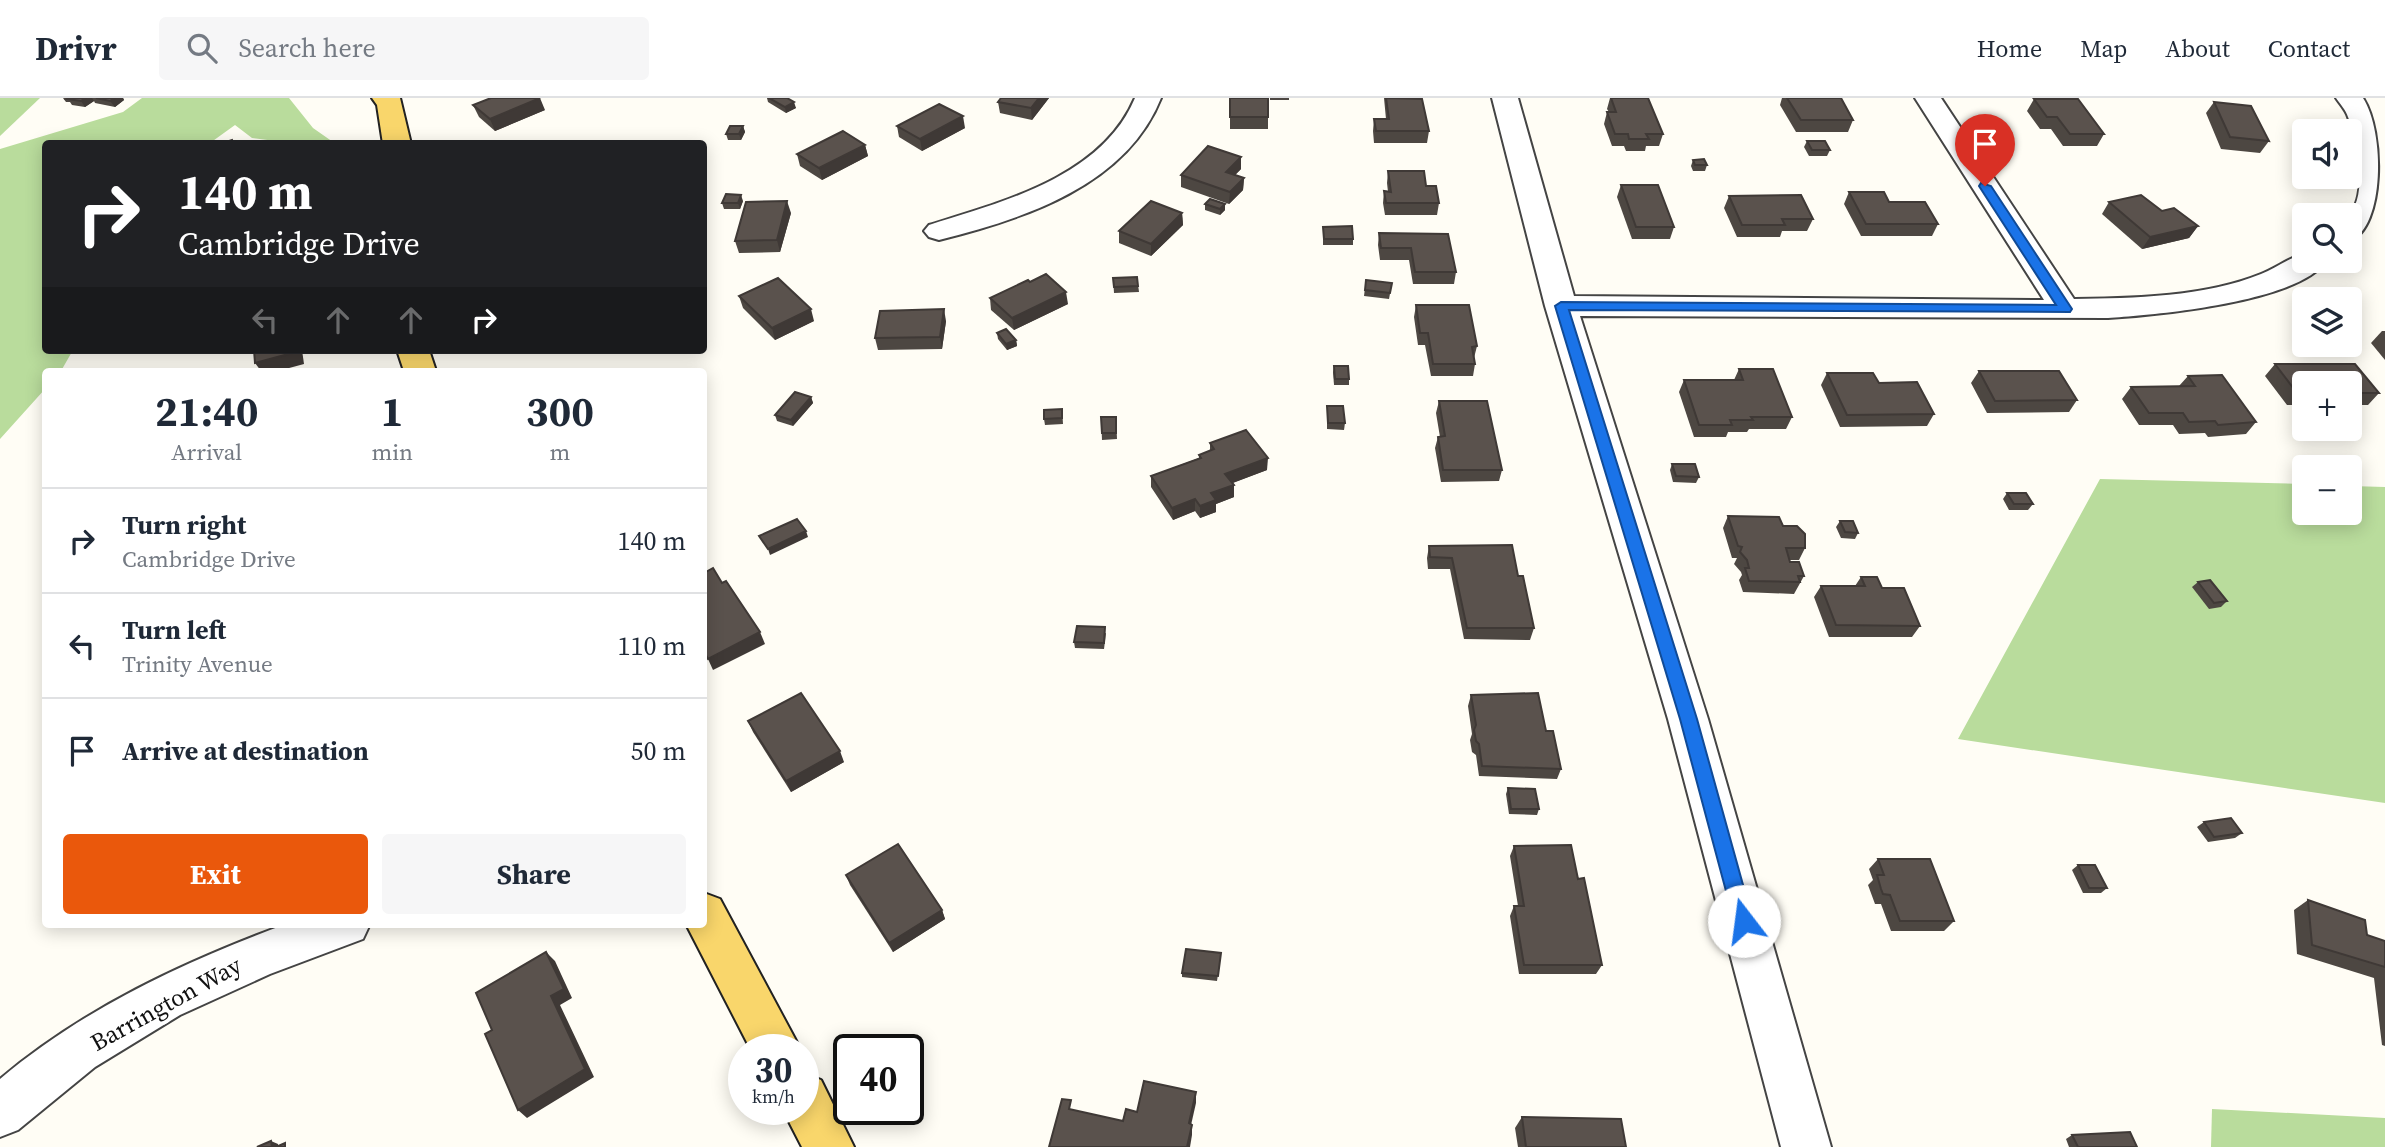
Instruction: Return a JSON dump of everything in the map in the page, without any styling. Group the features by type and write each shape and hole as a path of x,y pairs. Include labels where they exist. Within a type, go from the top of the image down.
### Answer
{"main road":[{"path":"393,99 397,140"},
{"path":"707,920 768,1034"},
{"path":"818,1125 830,1147"}],"street":[{"path":"939,231 1045,197 1096,163 1129,132 1148,98"},
{"path":"1505,98 1561,306 1688,719 1806,1147"},
{"path":"1928,98 2065,309"},
{"path":"2349,98 2361,114 2371,147 2378,213 2362,224"},
{"path":"1561,306 2065,309 2171,303 2251,288 2292,270"},
{"name":"Barrington Way","path":"0,1112 67,1059 176,993 228,967 336,928"}],"green space":[{"path":"0,98 40,98 0,136"},
{"path":"142,98 289,98 313,128 330,140 252,138 235,125 214,140 42,140 42,354 71,354 63,368 42,368 42,392 0,439 0,149 123,112"},
{"path":"2100,479 2292,484 2292,525 2362,525 2362,486 2385,487 2385,803 1958,739"},
{"path":"2212,1109 2385,1118 2385,1147 2211,1147"}],"building":[{"path":"85,98 81,101 67,99"},
{"path":"491,98 540,98 490,119 473,105"},
{"path":"769,98 787,98 794,102 785,107"},
{"path":"1001,98 1039,98 1031,108 998,102"},
{"path":"1230,98 1268,98 1268,117 1230,117"},
{"path":"1386,98 1422,99 1429,131 1376,131 1374,119 1389,119"},
{"path":"1611,98 1648,98 1663,134 1646,134 1649,139 1629,139 1628,134 1615,134 1607,112 1616,112"},
{"path":"1787,98 1841,98 1853,120 1801,120"},
{"path":"2034,99 2078,99 2104,134 2070,134 2057,117 2047,117"},
{"path":"2214,102 2251,106 2269,141 2230,137"},
{"path":"939,104 963,116 920,139 897,126"},
{"path":"730,126 743,126 739,134 726,134"},
{"path":"843,131 865,145 819,168 797,154"},
{"path":"1807,141 1825,141 1830,150 1812,150"},
{"path":"1208,146 1241,157 1226,172 1244,178 1230,192 1181,175"},
{"path":"1704,159 1707,165 1695,165 1693,160"},
{"path":"1388,171 1424,171 1426,186 1436,186 1439,203 1386,203 1384,191 1391,192"},
{"path":"1621,185 1658,185 1674,227 1636,227"},
{"path":"1849,192 1884,192 1889,202 1925,202 1938,224 1866,224"},
{"path":"726,194 741,195 738,203 722,203"},
{"path":"1801,195 1813,219 1782,219 1785,225 1742,225 1729,196"},
{"path":"2141,195 2162,211 2174,208 2198,226 2150,237 2109,202"},
{"path":"1210,199 1225,204 1220,209 1205,204"},
{"path":"787,201 777,240 735,241 746,202"},
{"path":"1151,201 1182,213 1151,244 1119,231"},
{"path":"1352,226 1353,239 1324,239 1323,227"},
{"path":"1379,233 1448,234 1456,272 1415,272 1411,248 1381,248"},
{"path":"1046,274 1066,292 1012,318 990,298 1028,280 1030,282"},
{"path":"1137,277 1138,286 1114,287 1113,278"},
{"path":"778,278 811,309 772,328 739,296"},
{"path":"1366,280 1392,283 1390,293 1365,290"},
{"path":"1416,305 1469,305 1477,346 1472,347 1475,364 1433,364 1428,333 1420,333"},
{"path":"944,309 940,337 875,338 880,311"},
{"path":"1006,329 1016,340 1006,344 997,333"},
{"path":"254,354 289,354 255,363"},
{"path":"2275,364 2355,364 2361,371 2292,371 2292,386"},
{"path":"1334,366 1348,366 1349,379 1335,379"},
{"path":"1739,369 1773,369 1792,417 1751,417 1753,420 1730,420 1732,425 1699,425 1684,380 1743,380"},
{"path":"1979,371 2059,371 2077,400 1995,401"},
{"path":"2362,372 2379,393 2362,393"},
{"path":"1827,373 1873,373 1879,383 1917,382 1934,414 1847,415"},
{"path":"2222,375 2256,422 2218,425 2215,421 2189,422 2183,413 2149,413 2131,387 2195,386 2188,376"},
{"path":"795,392 811,397 791,420 775,415"},
{"path":"1439,401 1487,401 1502,470 1443,470 1438,437 1445,436"},
{"path":"1327,406 1343,406 1345,423 1328,423"},
{"path":"1062,409 1062,418 1044,419 1044,410"},
{"path":"1101,417 1116,417 1116,433 1102,433"},
{"path":"1246,430 1268,458 1225,474 1234,485 1211,493 1216,500 1200,506 1195,499 1172,508 1151,476 1201,458 1199,455 1214,449 1210,443"},
{"path":"1672,464 1695,464 1699,477 1676,476"},
{"path":"2007,493 2026,493 2033,504 2014,504"},
{"path":"1728,516 1779,517 1783,526 1797,526 1805,534 1805,548 1786,548 1790,562 1799,562 1804,576 1798,576 1800,582 1749,581 1745,568 1749,568 1747,560 1740,552 1742,547 1738,546"},
{"path":"797,519 806,531 768,549 759,536"},
{"path":"1840,521 1853,521 1858,533 1845,532"},
{"path":"1512,545 1518,576 1523,576 1534,628 1467,628 1452,558 1430,557 1429,546"},
{"path":"713,568 722,583 726,581 760,632 708,659 707,657 707,571"},
{"path":"1861,577 1877,577 1882,588 1904,588 1920,626 1836,625 1821,586 1865,586"},
{"path":"2210,580 2227,601 2214,603 2198,582"},
{"path":"1077,626 1105,627 1104,643 1074,642"},
{"path":"801,693 840,751 786,781 748,721"},
{"path":"1538,693 1546,731 1553,731 1561,769 1482,766 1474,730 1476,725 1471,695"},
{"path":"1508,788 1535,789 1539,809 1511,809"},
{"path":"2231,818 2242,833 2214,837 2204,822"},
{"path":"898,844 942,910 889,943 846,875"},
{"path":"1571,845 1578,879 1584,878 1602,965 1524,965 1514,906 1524,906 1514,846"},
{"path":"1878,859 1930,859 1954,921 1900,921 1890,895 1883,894 1881,889 1877,875 1884,875"},
{"path":"2078,865 2095,865 2107,888 2089,888"},
{"path":"2308,900 2365,920 2367,935 2385,941 2385,967 2312,945"},
{"path":"1186,949 1221,953 1218,976 1182,973"},
{"path":"546,952 564,989 551,996 585,1069 518,1110 485,1034 492,1030 476,993"},
{"path":"1144,1081 1196,1092 1187,1147 1049,1147 1062,1099 1071,1100 1069,1109 1123,1121 1126,1109 1137,1112"},
{"path":"1522,1117 1621,1119 1626,1147 1526,1147"},
{"path":"2130,1132 2137,1147 2078,1147 2072,1135"},
{"path":"271,1141 272,1147 257,1147"}],"route":[{"path":"1744,921 1688,719 1561,306 2065,309 1985,186"}]}
